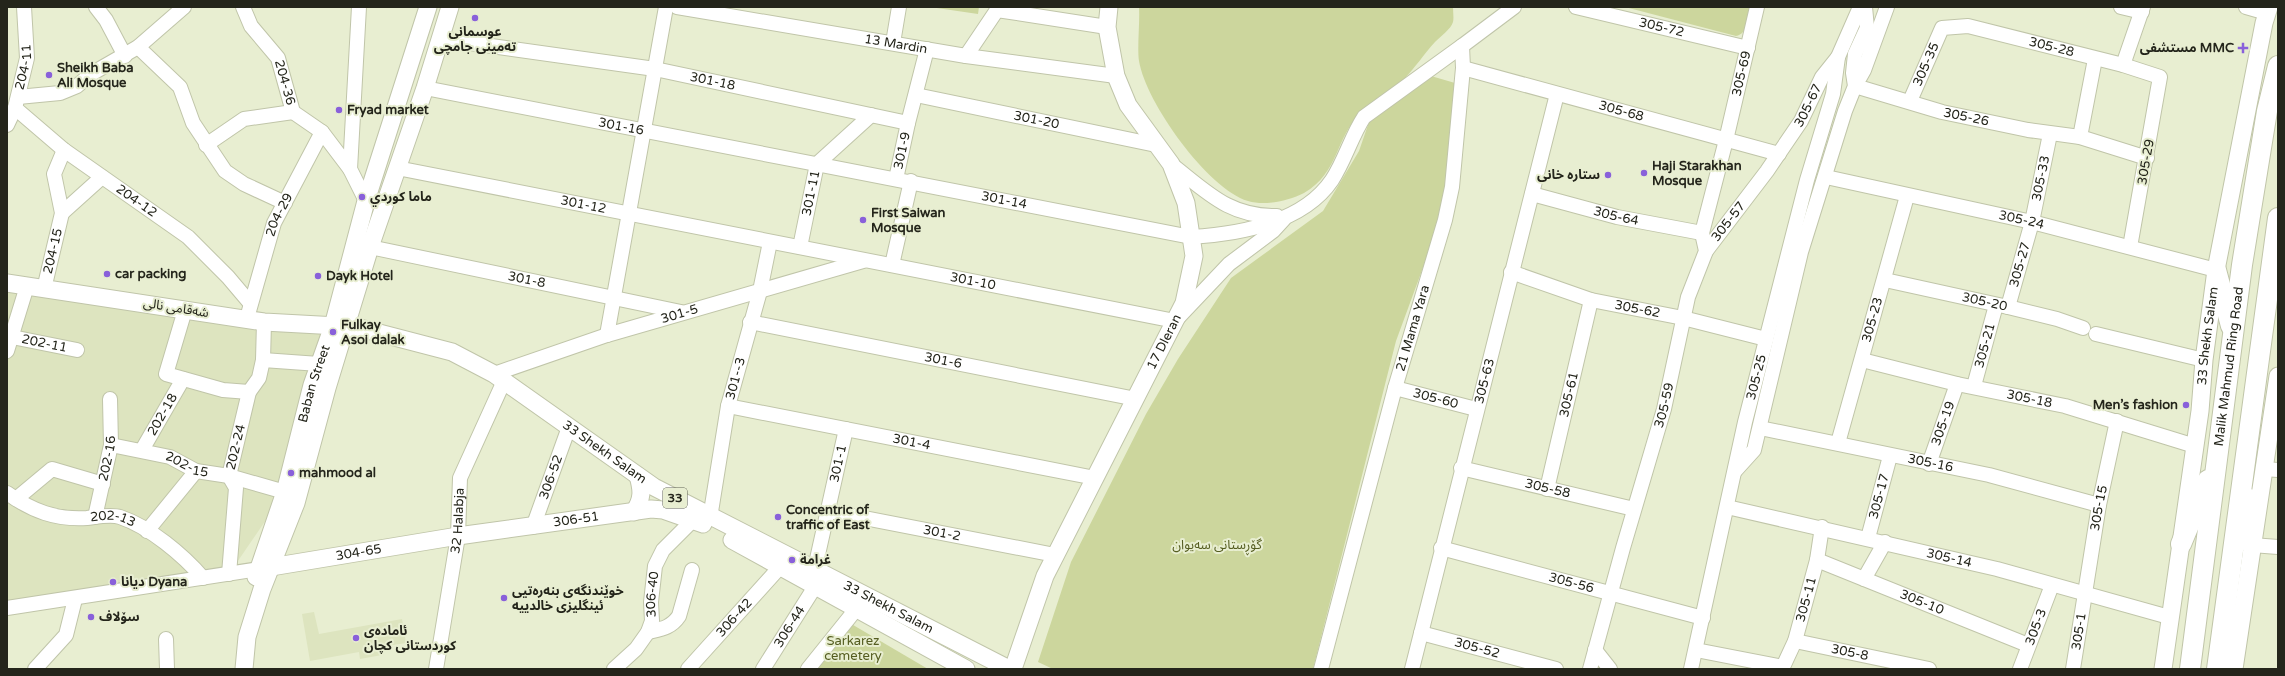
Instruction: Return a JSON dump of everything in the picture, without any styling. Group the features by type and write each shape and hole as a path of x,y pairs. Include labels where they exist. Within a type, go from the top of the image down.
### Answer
{"highway":[{"name":"Malik Mahmud Ring Road","path":"2190,669 2242,265 2262,142 2278,66"},
{"path":"2216,669 2247,454 2262,327 2278,218"},
{"path":"2216,270 2233,337"},
{"path":"2262,327 2278,296"},
{"path":"2247,454 2252,545"},
{"path":"2181,544 2218,458"}],"main road":[{"name":"Baban Street","path":"232,669 236,636 265,567 319,364 340,327 366,201 428,7"},
{"path":"244,669 247,637 262,589 265,567 296,503 327,388 340,327 370,247 425,88 450,7"},
{"name":"17 Dleran","path":"1013,669 1045,576 1184,303 1194,256 1186,203 1171,164 1128,105 1116,76 1107,27 1109,7"},
{"name":"33 Shekh Salam","path":"2163,669 2195,446 2204,360 2216,270 2268,10"},
{"name":"شەقامی نالی","path":"7,283 185,310 254,315 340,327"},
{"name":"33 Shekh Salam","path":"340,327 362,328 452,352 499,377 638,476 702,518 815,577 1009,669"},
{"path":"2234,669 2252,545 2271,470 2278,376"},
{"path":"634,512 640,503 642,491 638,476"},
{"name":"306-51","path":"458,536 533,527 634,512 663,510 702,518"},
{"name":"304-65","path":"265,567 458,536"},
{"name":"33 Shekh Salam","path":"754,545 780,567 815,577 857,608 966,669"}],"street":[{"name":"204-11","path":"7,125 27,58 24,7"},
{"path":"96,7 106,20 124,56"},
{"path":"15,96 60,93 77,86 91,74 138,47 184,7"},
{"name":"204-36","path":"243,7 251,26 278,58 293,112 322,132 350,169 366,201"},
{"path":"350,169 359,7 355,7"},
{"path":"607,335 627,215 666,7"},
{"name":"13 Mardin","path":"678,7 734,12 966,56 1116,76"},
{"path":"892,43 899,7"},
{"path":"1175,321 1229,264 1273,231 1287,216 1300,210 1320,195 1333,178 1354,131 1364,117 1514,7"},
{"name":"305-72","path":"1576,7 1748,48"},
{"name":"305-69","path":"1726,140 1757,7"},
{"path":"1838,57 1860,7"},
{"path":"1856,86 1853,73 1855,54 1867,28 1865,7"},
{"path":"1735,472 1754,450 1801,252 1826,177 1845,111 1864,70 1887,7"},
{"path":"2121,7 2142,9 2123,65"},
{"path":"2246,7 2268,10"},
{"path":"966,56 998,8 1107,27"},
{"name":"305-28","path":"1942,28 1968,26 2123,65 2160,77"},
{"name":"305-35","path":"1910,101 1942,28"},
{"name":"301-18","path":"441,39 655,68 908,123"},
{"name":"21 Mama Yara","path":"1320,669 1395,388 1445,220 1452,187 1463,68 1462,46"},
{"path":"138,47 180,87 193,123 206,145 225,171 244,184 285,203"},
{"path":"908,123 927,49"},
{"name":"305-25","path":"1691,669 1766,339 1819,138 1833,94 1838,57"},
{"name":"305-67","path":"1779,154 1801,121 1822,77 1838,57"},
{"path":"2080,137 2095,59"},
{"name":"305-68","path":"1463,68 1779,154"},
{"name":"305-29","path":"2130,247 2147,158 2160,77"},
{"name":"305-26","path":"1856,86 1910,101 1942,112 2050,134 2080,137 2147,158"},
{"name":"301-16","path":"425,88 643,132 817,164"},
{"name":"305-63","path":"1412,669 1461,468 1557,94"},
{"name":"301-20","path":"916,95 1156,145"},
{"name":"204-12","path":"15,96 64,150 188,238 228,277 254,315"},
{"path":"206,145 244,119 293,112"},
{"name":"301-11","path":"800,247 817,164 871,115"},
{"name":"301-9","path":"896,179 908,123"},
{"name":"204-29","path":"254,315 274,223 322,132"},
{"name":"305-33","path":"2032,222 2050,134"},
{"path":"1706,251 1702,233 1726,140"},
{"path":"62,213 54,174 64,150"},
{"name":"305-57","path":"1706,251 1779,154"},
{"name":"301-14","path":"817,164 911,181 1191,237 1215,236 1245,230 1287,216"},
{"path":"1171,164 1224,205 1244,214 1287,216"},
{"name":"301-12","path":"397,168 627,215 770,242"},
{"path":"62,213 102,177"},
{"name":"305-24","path":"1826,177 2032,222 2216,270"},
{"path":"892,265 911,181"},
{"name":"305-64","path":"1532,194 1617,217 1702,233"},
{"name":"305-23","path":"1838,443 1908,196"},
{"name":"204-15","path":"44,289 62,213"},
{"name":"305-27","path":"2002,306 2032,222"},
{"name":"301-10","path":"770,242 1175,321"},
{"name":"301--3","path":"702,518 728,406 750,322 760,291 770,242"},
{"name":"301-8","path":"370,247 683,313"},
{"name":"305-59","path":"1590,669 1634,509 1664,409 1688,297 1706,251"},
{"name":"301-5","path":"499,377 607,335 866,260"},
{"name":"305-62","path":"1511,272 1591,300 1683,318 1766,339"},
{"name":"305-20","path":"1884,280 2057,319 2083,328"},
{"path":"7,351 27,286"},
{"name":"305-61","path":"1547,489 1591,300"},
{"name":"305-21","path":"1974,386 2002,306"},
{"path":"185,310 166,374 223,390 249,392"},
{"name":"202-24","path":"229,574 236,488 229,476 249,392 259,378 263,360 254,315"},
{"name":"301-6","path":"750,322 1136,399"},
{"path":"2096,334 2204,360"},
{"name":"202-11","path":"12,337 78,350"},
{"path":"263,360 319,364"},
{"name":"305-18","path":"1862,360 1957,384 1974,386 2065,406 2195,446"},
{"name":"32 Halabja","path":"436,669 458,536 460,478 499,377"},
{"name":"202-18","path":"142,450 183,379"},
{"name":"305-19","path":"1929,464 1957,384"},
{"name":"305-60","path":"1395,388 1476,409"},
{"name":"202-16","path":"95,517 111,445 110,399"},
{"name":"301-4","path":"728,406 1095,478"},
{"name":"305-15","path":"2087,595 2100,505 2117,421"},
{"name":"306-52","path":"533,527 569,427"},
{"name":"305-16","path":"1760,428 1838,443 1890,456 1989,475 2100,505"},
{"name":"301-1","path":"815,577 846,429"},
{"name":"202-15","path":"111,445 142,450 170,457 196,471 229,476 285,492"},
{"name":"305-17","path":"1868,538 1890,456"},
{"name":"305-58","path":"1461,468 1634,509"},
{"path":"11,496 52,469 103,484"},
{"path":"146,531 196,471"},
{"name":"202-13","path":"11,496 52,516 68,519 119,516 146,531 184,556 203,578"},
{"name":"305-14","path":"1728,506 1997,568 2087,595 2170,617"},
{"name":"301-2","path":"828,510 1055,556"},
{"name":"306-40","path":"614,669 636,649 648,632 652,621 651,602 655,566 663,550 702,518"},
{"name":"305-11","path":"1782,668 1795,640 1817,560 1822,527"},
{"path":"1864,579 1885,542"},
{"path":"2252,545 2278,547"},
{"name":"305-56","path":"1441,548 1703,618"},
{"name":"305-10","path":"1817,560 2028,645"},
{"path":"7,608 75,599 265,567"},
{"name":"306-42","path":"688,669 780,567"},
{"path":"648,632 669,626 674,622 683,604 692,570"},
{"name":"306-44","path":"763,669 815,577"},
{"name":"305-3","path":"2020,669 2052,585"},
{"name":"305-1","path":"2074,669 2087,595"},
{"path":"35,669 66,635 75,599"},
{"path":"808,669 857,608"},
{"name":"305-52","path":"1421,633 1556,669"},
{"path":"166,639 167,669"},
{"name":"305-8","path":"1795,640 1920,668"},
{"path":"1596,650 1610,669"},
{"path":"1696,650 1782,668"}],"shaded area":[{"path":"7,283 333,326 285,492 229,574 7,608"},
{"name":"ئامادەی کوردستانی کچان","path":"314,612 319,634 402,619 406,643 380,647 382,655 360,659 359,652 310,661 302,614"}],"green space":[{"path":"930,7 979,7 978,14"},
{"path":"1139,7 1453,7 1453,22 1404,79 1361,113 1353,122 1346,133 1331,165 1316,185 1304,193 1291,198 1276,202 1262,203 1248,201 1232,193 1215,180 1198,163 1166,121 1153,99 1144,79 1139,61"},
{"path":"1625,7 1751,7 1745,29 1740,35 1736,36"},
{"name":"گۆڕستانی سەیوان","path":"1431,76 1455,83 1446,205 1396,341 1313,669 1053,669 1038,662 1071,562 1146,414 1178,359 1231,278 1323,211 1359,151 1369,122"},
{"name":"Sarkarez cemetery","path":"848,622 928,669 812,669"}],"place":[{"name":"عوسمانی تەمینی جامچی","path":"475,18"},
{"name":"مستشفى MMC","path":"2243,48"},
{"name":"Sheikh Baba Ali Mosque","path":"49,75"},
{"name":"Fryad market","path":"339,110"},
{"name":"Haji Starakhan Mosque","path":"1644,173"},
{"name":"ستاره خانی","path":"1608,175"},
{"name":"ماما كوردي","path":"362,197"},
{"name":"First Saiwan Mosque","path":"863,220"},
{"name":"car packing","path":"107,274"},
{"name":"Dayk Hotel","path":"318,276"},
{"name":"Fulkay Asoi dalak","path":"333,332"},
{"name":"Men’s fashion","path":"2186,405"},
{"name":"mahmood al","path":"291,473"},
{"name":"Concentric of traffic of East","path":"778,517"},
{"name":"غرامة","path":"792,560"},
{"name":"دیانا Dyana","path":"113,582"},
{"name":"خوێندنگەی بنەڕەتیی ئینگلیزی خالدییە","path":"504,598"},
{"name":"سۆلاف","path":"91,617"},
{"name":"ئامادەی کوردستانی کچان","path":"356,638"}]}
